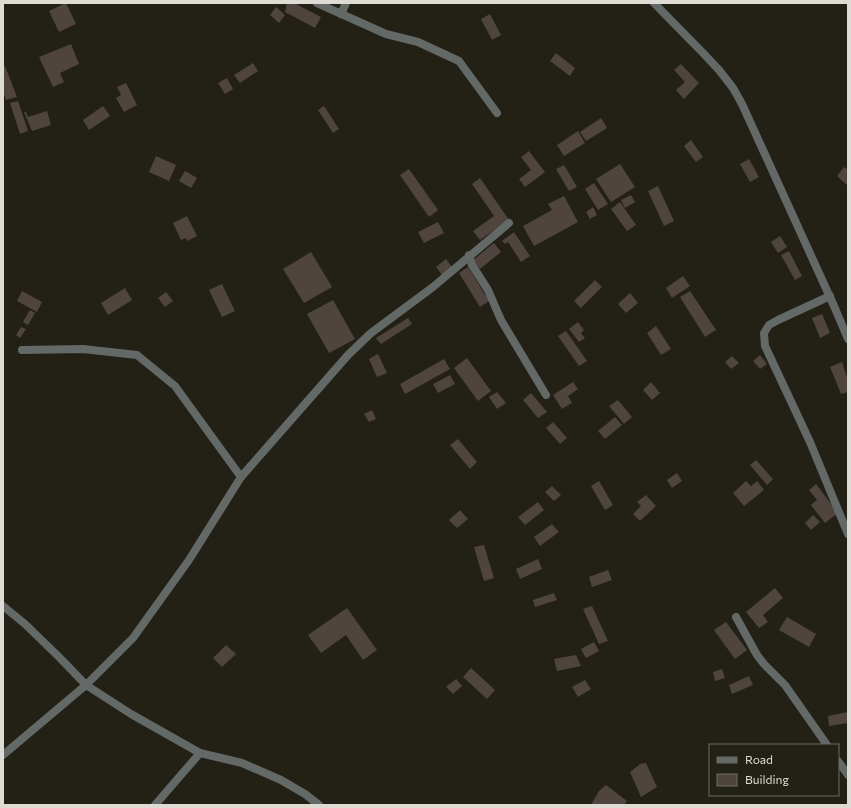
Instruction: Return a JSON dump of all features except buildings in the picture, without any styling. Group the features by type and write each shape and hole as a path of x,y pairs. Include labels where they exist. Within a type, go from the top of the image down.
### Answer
{"street":[{"path":"317,3 386,34 418,42 460,61 497,113"},
{"path":"341,14 346,3"},
{"path":"654,3 703,53 733,88 742,104 830,296 848,339"},
{"path":"3,755 86,685 133,638 189,560 241,477 348,354 371,333 433,287 509,223"},
{"path":"469,256 472,265 488,290 501,320 546,395"},
{"path":"830,296 769,325 764,333 765,346 810,442 848,534"},
{"path":"22,350 83,348 138,355 175,386 241,477"},
{"path":"3,606 30,629 86,685 131,714 200,753 242,763 281,780 305,794 319,805"},
{"path":"736,617 758,656 785,685 826,744"},
{"path":"155,805 200,753"},
{"path":"839,762 848,776"}]}
